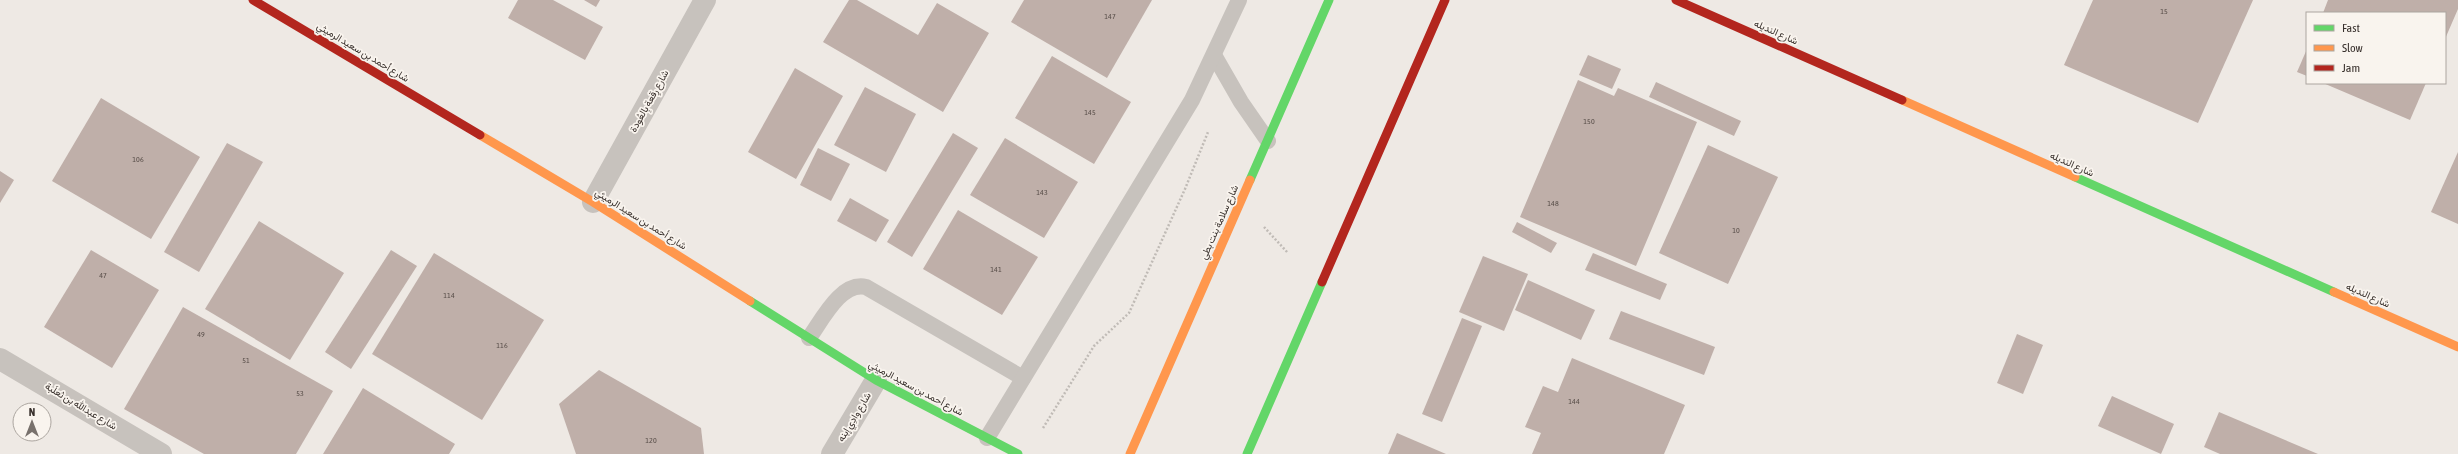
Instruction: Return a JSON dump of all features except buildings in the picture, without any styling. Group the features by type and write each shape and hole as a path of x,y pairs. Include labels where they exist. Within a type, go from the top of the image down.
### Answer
{"street":[{"name":"شارع أحمد بن سعيد الرميثي","path":"253,0 593,202 876,380 1018,454"},
{"name":"شارع رِقعة بِالعُودة","path":"593,202 705,0"},
{"name":"شارع سلامة بنت بطي","path":"1130,454 1329,0"},
{"path":"1247,454 1445,0"},
{"name":"شارع النديله","path":"1676,0 2458,347"},
{"name":"شارع عبدالله بن ثعلَبة","path":"0,359 162,454"},
{"name":"شارع وادِي إبنه","path":"832,454 876,380"}],"lane":[{"path":"987,438 1179,123 1214,55 1239,0"},
{"path":"1214,55 1241,102 1268,141"},
{"path":"809,338 844,291 860,286 866,287 1023,378"}],"path":[{"path":"1043,428 1094,346 1129,313 1185,189 1210,127"},
{"path":"1262,225 1288,253"}],"traffic: fast":[{"path":"1250,180 1329,0"},
{"path":"2075,177 2334,292"},
{"path":"1247,454 1322,282"},
{"path":"750,301 876,380 1018,454"}],"traffic: slow":[{"path":"1902,100 2075,177"},
{"path":"480,135 593,202 750,301"},
{"path":"1130,454 1250,180"},
{"path":"2334,292 2458,347"}],"traffic: jam":[{"path":"253,0 480,135"},
{"path":"1322,282 1445,0"},
{"path":"1676,0 1902,100"}]}
